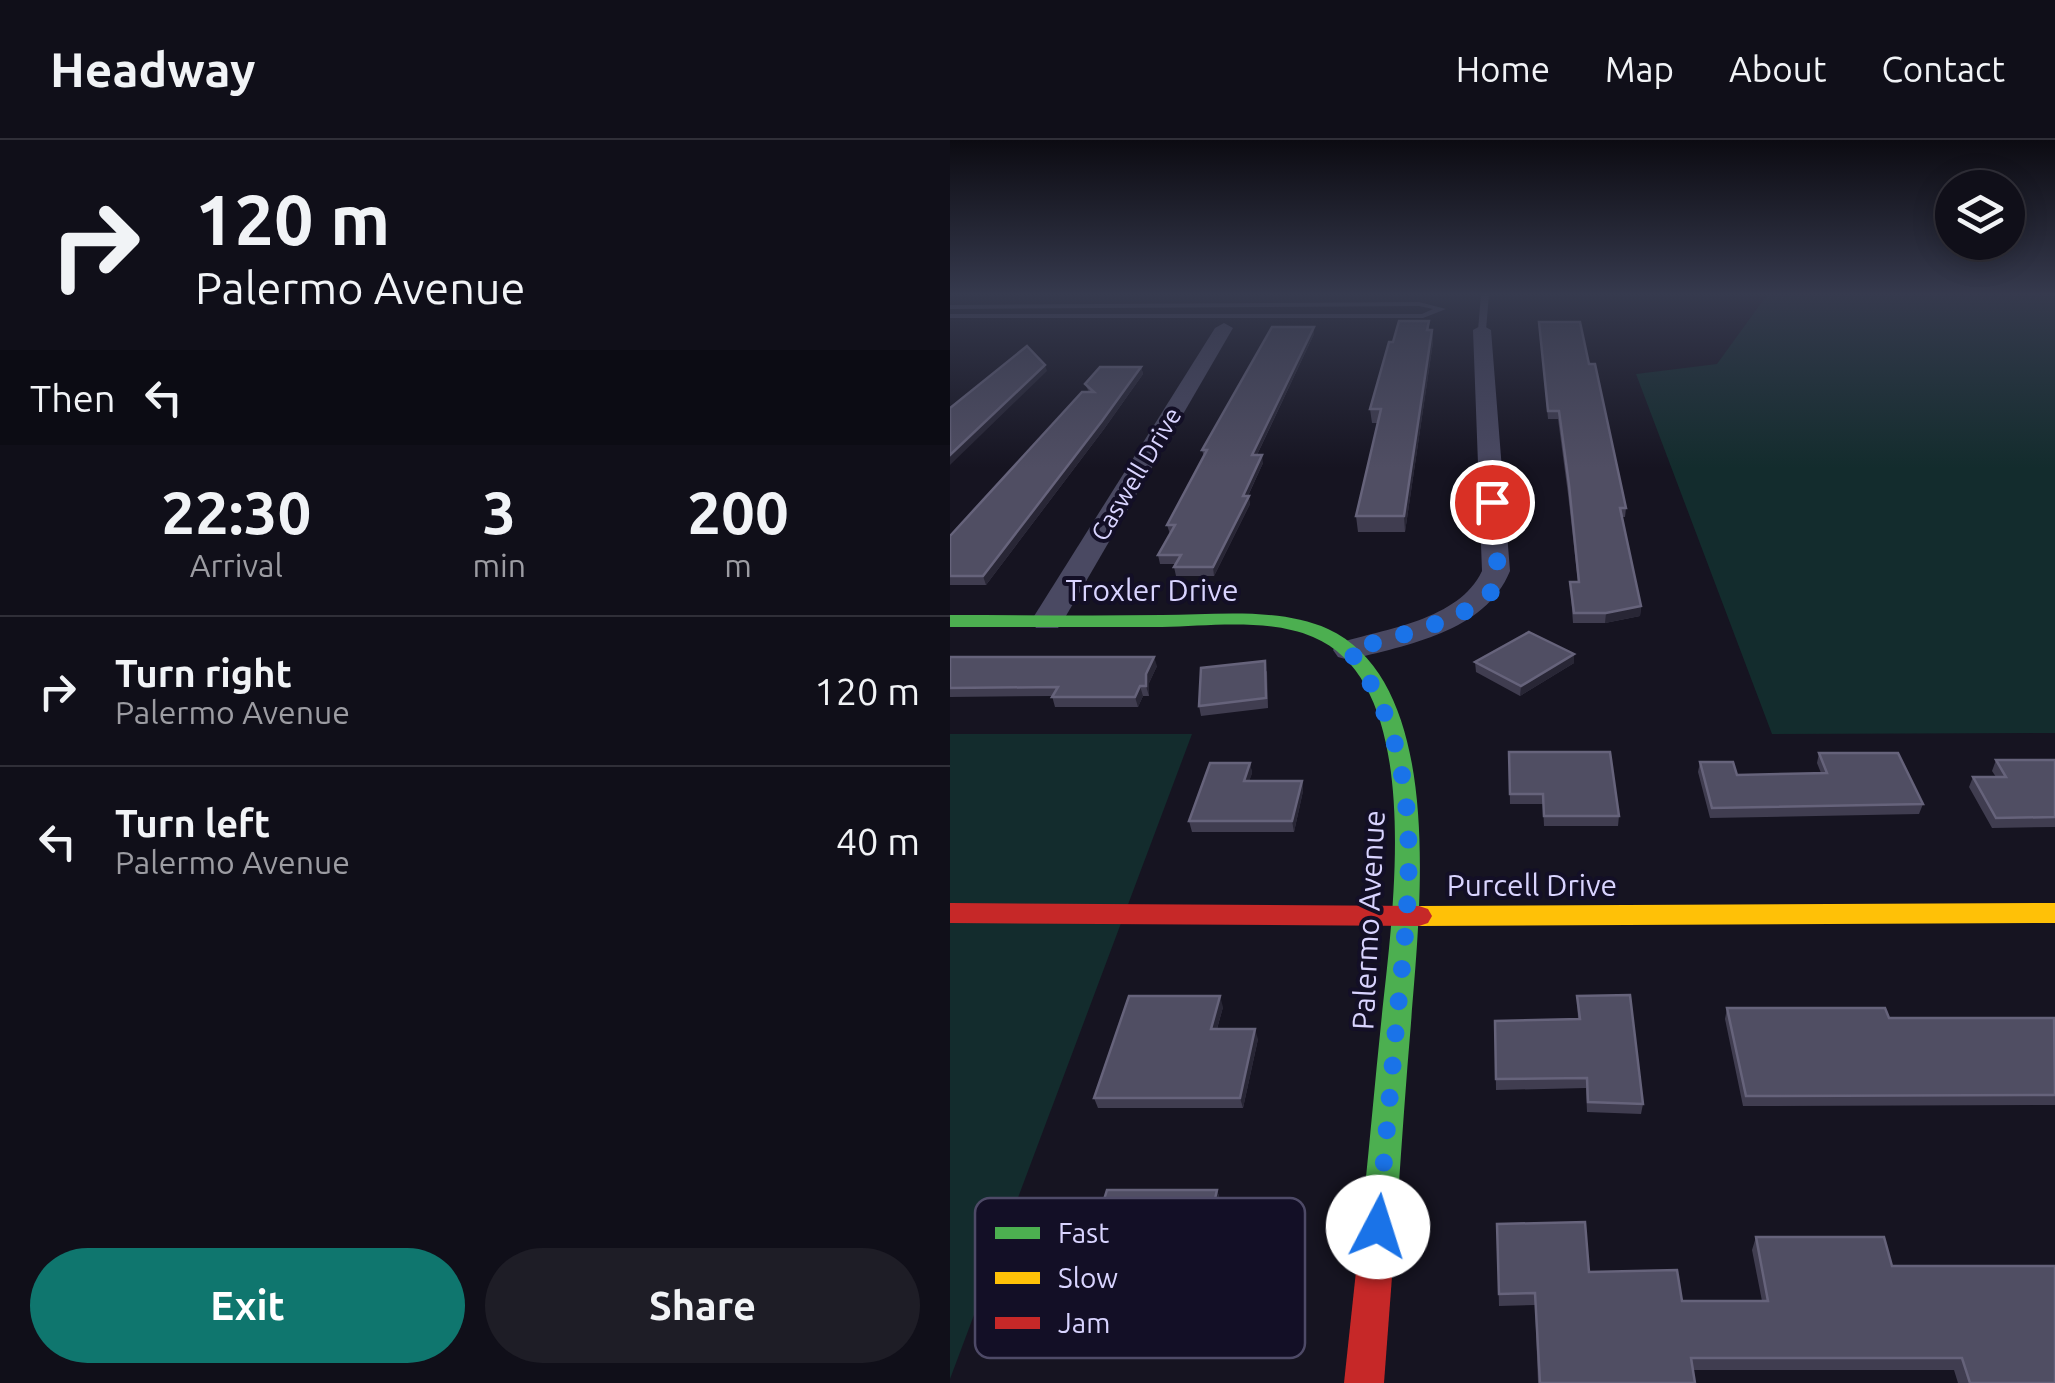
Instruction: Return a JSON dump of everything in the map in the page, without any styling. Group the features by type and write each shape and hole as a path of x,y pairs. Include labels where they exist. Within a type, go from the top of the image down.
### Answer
{"street":[{"name":"Caswell Drive","path":"1047,620 1209,352"},
{"path":"1349,650 1474,606 1492,589 1496,571 1483,352"},
{"name":"Troxler Drive","path":"950,621 1267,621 1324,634 1349,650"},
{"name":"Palermo Avenue","path":"1349,650 1386,709 1403,773 1409,837 1406,916 1364,1383"},
{"name":"Purcell Drive","path":"950,914 2055,913"}],"green space":[{"path":"1726,352 2055,352 2055,733 1772,734 1636,374 1717,364"},
{"path":"950,734 1192,734 1018,1198 975,1198 975,1312 950,1379"}],"building":[{"path":"1020,352 1033,352 1045,365 950,455 950,408"},
{"path":"1258,352 1302,352 1252,455 1262,455 1243,496 1249,496 1213,567 1174,567 1181,555 1158,555 1175,525 1167,525 1207,450 1202,450"},
{"path":"1386,352 1429,352 1404,516 1356,516 1381,409 1370,409"},
{"path":"1542,352 1586,352 1589,364 1595,364 1626,508 1620,508 1641,606 1606,613 1574,613 1570,582 1579,582 1569,485 1559,411 1548,411"},
{"path":"1100,367 1141,367 983,576 950,576 950,536 1082,392 1094,392 1085,384"},
{"path":"1529,632 1574,654 1521,686 1475,662"},
{"path":"950,657 1154,657 1146,674 1146,686 1140,686 1135,697 1052,697 1058,687 950,688"},
{"path":"1265,661 1266,698 1199,706 1201,668"},
{"path":"1509,752 1610,752 1619,816 1544,816 1543,794 1510,794"},
{"path":"1819,753 1898,753 1923,804 1712,808 1700,762 1733,762 1737,775 1827,773"},
{"path":"1996,760 2055,760 2055,817 1996,818 1973,777 2006,777"},
{"path":"1210,763 1250,763 1244,781 1302,781 1292,821 1189,821"},
{"path":"1630,995 1643,1104 1588,1102 1587,1078 1496,1079 1495,1021 1580,1019 1577,996"},
{"path":"1129,996 1220,996 1211,1029 1255,1029 1240,1098 1094,1098"},
{"path":"1727,1008 1885,1008 1889,1018 2054,1018 2055,1095 1746,1096"},
{"path":"1107,1190 1217,1190 1215,1198 1104,1198"},
{"path":"1585,1222 1589,1272 1677,1270 1682,1301 1768,1301 1756,1237 1884,1237 1892,1266 2055,1266 2055,1383 1970,1383 1962,1358 1691,1358 1695,1383 1540,1383 1535,1293 1499,1294 1497,1224"}],"traffic: fast":[{"path":"950,621 1263,622 1321,633 1358,657 1382,698 1398,749 1405,808 1404,928 1381,1197"}],"traffic: slow":[{"path":"1419,916 2055,913"}],"traffic: jam":[{"path":"950,913 1419,916"},
{"path":"1364,1383 1381,1197"}],"route":[{"path":"1378,1227 1406,916 1409,837 1403,773 1386,709 1349,650 1474,606 1492,589 1496,571 1492,502"}]}
